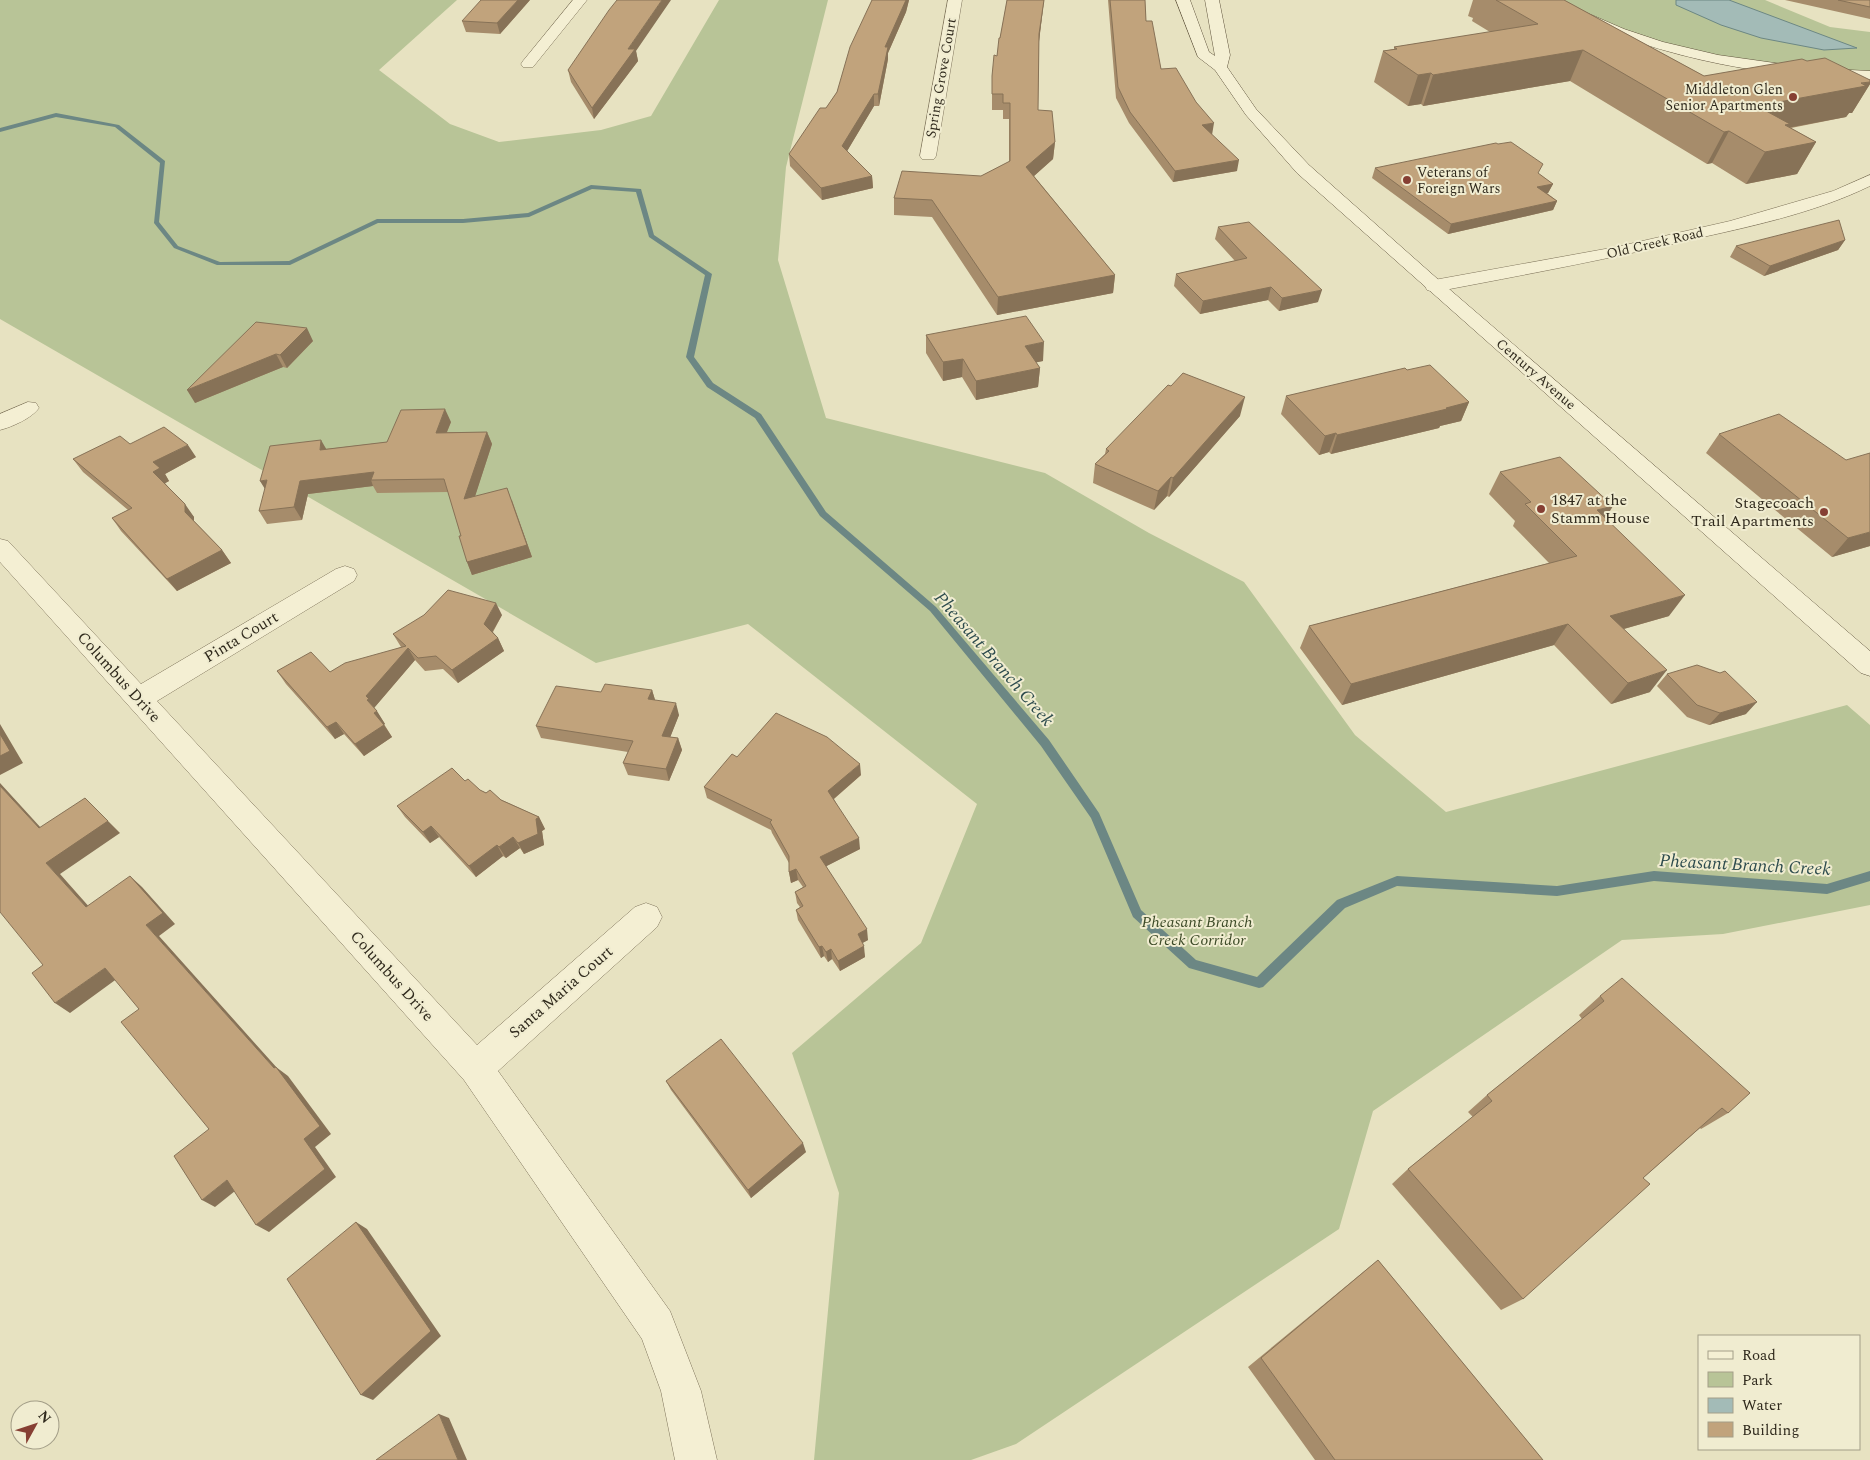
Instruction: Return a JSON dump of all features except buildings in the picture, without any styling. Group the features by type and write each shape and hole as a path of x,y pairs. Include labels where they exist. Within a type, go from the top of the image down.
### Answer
{"street":[{"path":"528,64 580,0"},
{"name":"Spring Grove Court","path":"928,156 955,0"},
{"name":"Century Avenue","path":"1183,0 1203,54 1220,66 1251,112 1303,169 1434,286 1870,666"},
{"path":"1212,0 1223,55 1220,66"},
{"path":"1546,0 1628,36 1670,49 1715,59 1806,72 1870,75"},
{"name":"Old Creek Road","path":"1434,286 1616,252 1734,225 1839,196 1870,180"},
{"path":"0,423 28,408"},
{"name":"Columbus Drive","path":"0,547 476,1068 656,1325 670,1354 692,1428 696,1460"},
{"name":"Pinta Court","path":"138,699 345,575"},
{"name":"Santa Maria Court","path":"476,1068 646,917"}],"green space":[{"name":"Pheasant Branch Creek Corridor","path":"0,0 457,0 379,70 450,124 499,142 601,130 651,116 719,0 828,0 786,167 778,260 826,418 1045,473 1149,533 1244,582 1355,735 1446,812 1847,705 1870,725 1870,905 1723,934 1622,940 1373,1111 1339,1229 1016,1444 971,1460 814,1460 839,1193 792,1053 921,943 977,804 748,624 596,663 0,319"},
{"path":"1561,0 1765,0 1830,27 1870,32 1870,75 1759,66 1628,36"}],"water":[{"path":"1676,0 1729,0 1857,48 1824,50 1761,38 1721,25 1676,5"}],"waterway":[{"name":"Pheasant Branch Creek","path":"0,130 56,115 117,126 163,162 156,222 176,247 219,264 290,263 377,221 463,221 529,215 591,187 639,190 651,236 709,274 690,357 710,385 758,416 823,514 933,609 1045,743 1095,816 1137,913 1193,964 1259,983 1341,904 1397,881 1557,891 1654,876 1827,889 1870,876"}],"place":[{"name":"Middleton Glen Senior Apartments","path":"1793,97"},
{"name":"Veterans of Foreign Wars","path":"1407,180"},
{"name":"1847 at the Stamm House","path":"1541,509"},
{"name":"Stagecoach Trail Apartments","path":"1824,512"}]}
